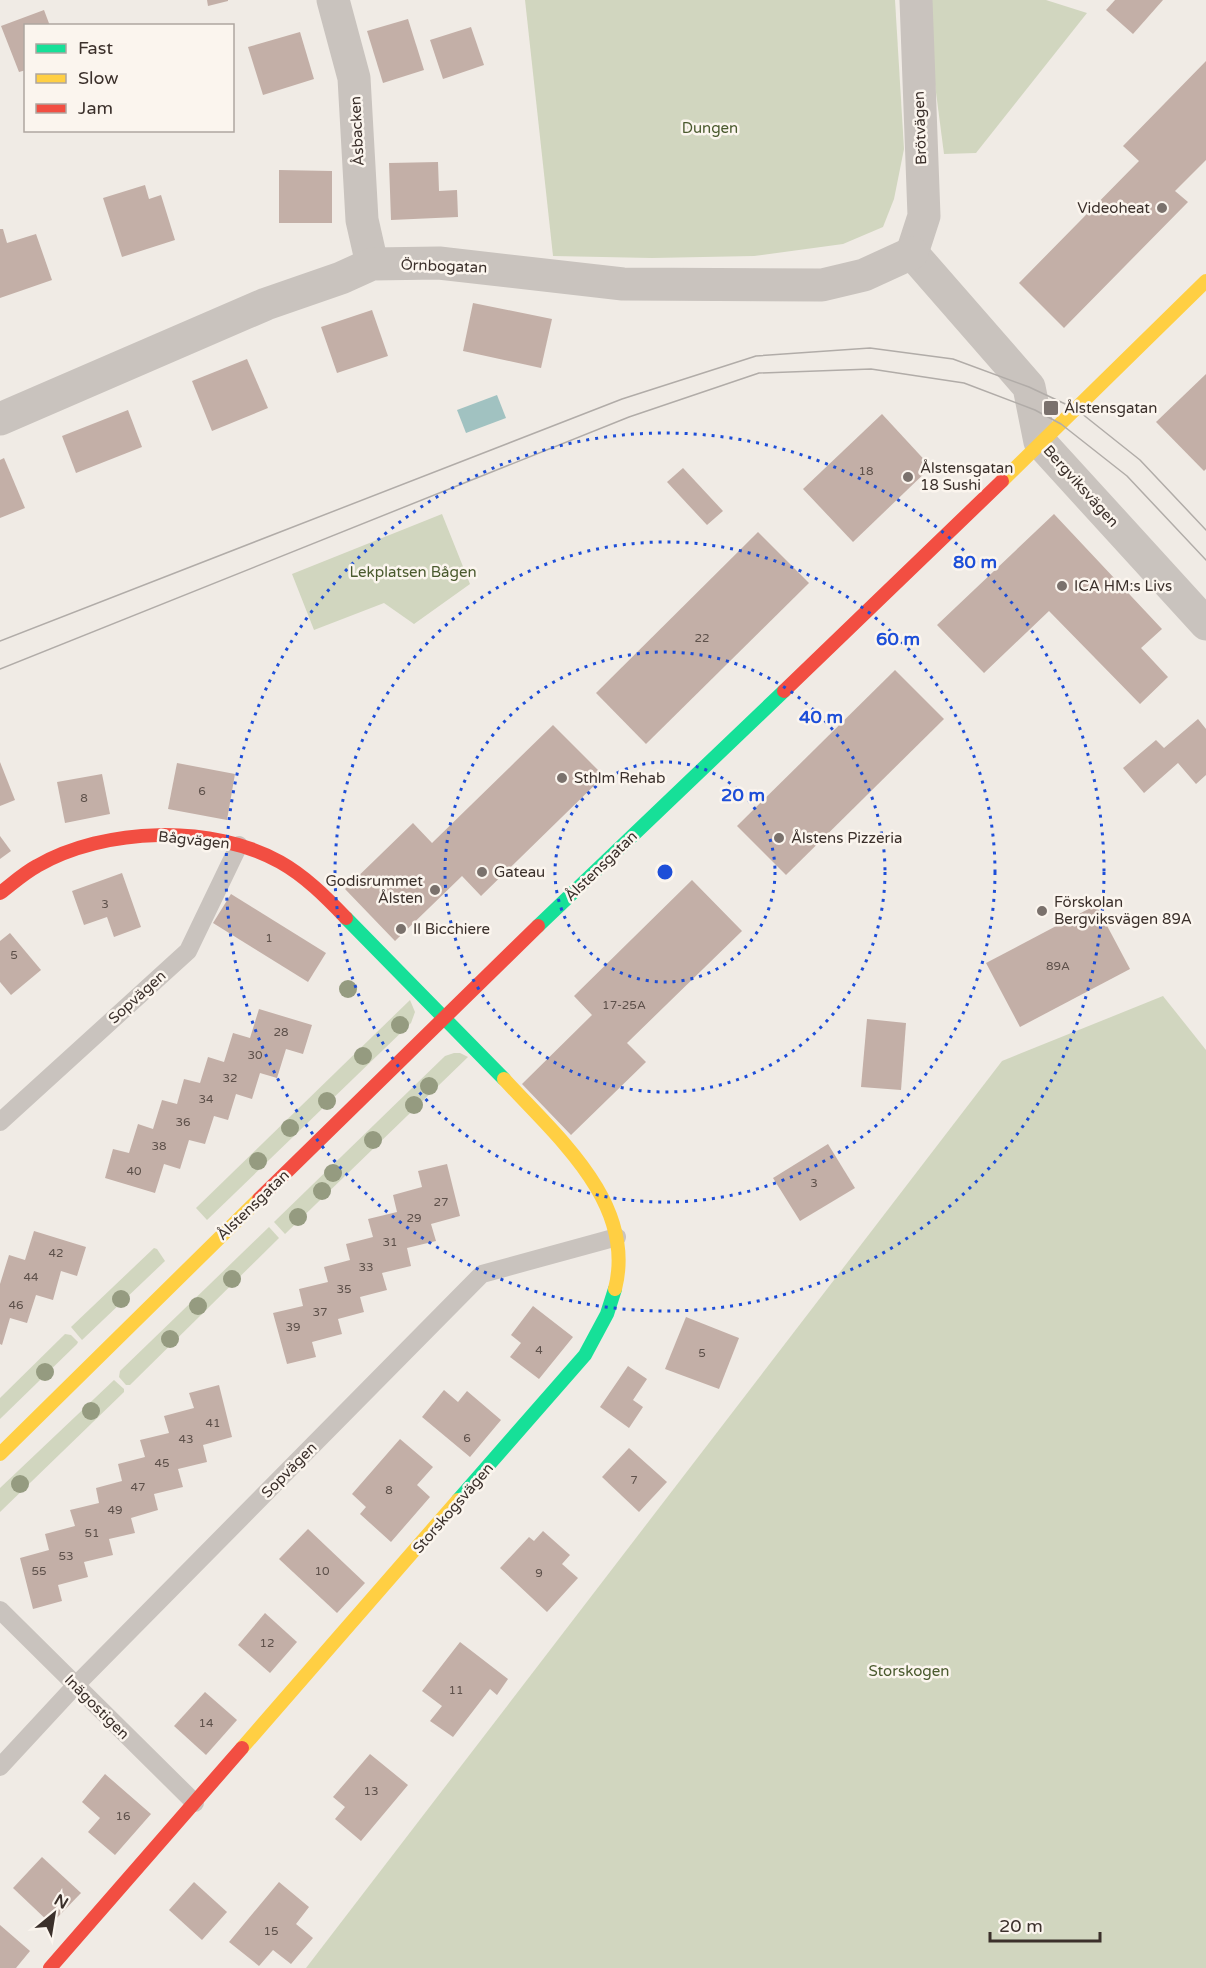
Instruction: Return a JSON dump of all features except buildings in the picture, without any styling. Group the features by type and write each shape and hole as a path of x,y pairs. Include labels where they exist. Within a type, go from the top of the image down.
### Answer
{"street":[{"name":"Åsbacken","path":"333,0 354,78 362,220 372,264"},
{"name":"Brötvägen","path":"912,253 924,216 916,0"},
{"name":"Örnbogatan","path":"0,419 266,304 341,278 372,264 439,263 623,284 822,285 864,275 912,253"},
{"name":"Bergviksvägen","path":"912,253 1029,387 1040,442 1206,624"},
{"name":"Ålstensgatan","path":"0,1454 444,1017 1206,281"},
{"name":"Bågvägen","path":"0,893 41,863 102,841 150,835 197,838 238,845 278,862 309,882 444,1017"},
{"name":"Storskogsvägen","path":"50,1968 585,1356 602,1329 613,1297 619,1269 617,1237 599,1188 581,1162 444,1017"}],"lane":[{"name":"Sopvägen","path":"0,1122 189,951 238,845"},
{"name":"Sopvägen","path":"0,1767 75,1686 482,1274 617,1237"},
{"name":"Inägostigen","path":"0,1610 195,1803"}],"green space":[{"name":"Dungen","path":"525,0 895,0 904,149 894,199 883,227 843,244 754,256 652,258 553,256"},
{"path":"929,0 1046,0 1087,13 976,153 944,154 931,54"},
{"name":"Lekplatsen Bågen","path":"442,514 470,584 414,624 384,603 314,630 292,574"},
{"name":"Storskogen","path":"1163,996 1206,1050 1206,1968 306,1968 1002,1061"},
{"path":"410,1000 415,1012 411,1023 207,1220 196,1208"},
{"path":"454,1053 468,1057 285,1234 274,1222 445,1056"},
{"path":"269,1227 279,1238 130,1385 126,1385 119,1377 120,1371"},
{"path":"154,1248 165,1261 82,1340 71,1327"},
{"path":"65,1334 71,1335 78,1342 77,1344 0,1419 0,1398"},
{"path":"114,1380 124,1389 124,1392 0,1512 0,1488"}],"water":[{"path":"497,395 506,418 466,433 457,410"}],"tram line":[{"path":"0,641 622,399 756,356 870,348 953,359 1029,387 1076,409 1140,460 1206,530"},
{"path":"0,669 629,417 759,373 871,369 964,383 1035,410 1061,424 1127,476 1206,560"}],"traffic: fast":[{"path":"538,926 784,691"},
{"path":"346,918 504,1079"},
{"path":"458,1500 585,1355 607,1314 615,1289"}],"traffic: slow":[{"path":"1002,481 1206,281"},
{"path":"504,1079 568,1148 587,1173 603,1200 614,1228 619,1258 615,1289"},
{"path":"0,1454 259,1199"},
{"path":"242,1748 458,1500"}],"traffic: jam":[{"path":"784,691 1002,481"},
{"path":"0,893 37,866 64,853 94,844 158,835 191,836 223,841 253,850 280,862 307,880 346,918"},
{"path":"259,1199 538,926"},
{"path":"50,1968 242,1748"}],"place":[{"name":"Videoheat","path":"1162,208"},
{"name":"Ålstensgatan","path":"1051,408"},
{"name":"Ålstensgatan 18 Sushi","path":"908,477"},
{"name":"ICA HM:s Livs","path":"1062,586"},
{"name":"Sthlm Rehab","path":"562,778"},
{"name":"Ålstens Pizzeria","path":"779,838"},
{"name":"Gateau","path":"482,872"},
{"name":"Godisrummet Ålsten","path":"435,890"},
{"name":"Förskolan Bergviksvägen 89A","path":"1042,911"},
{"name":"Il Bicchiere","path":"401,929"}]}
